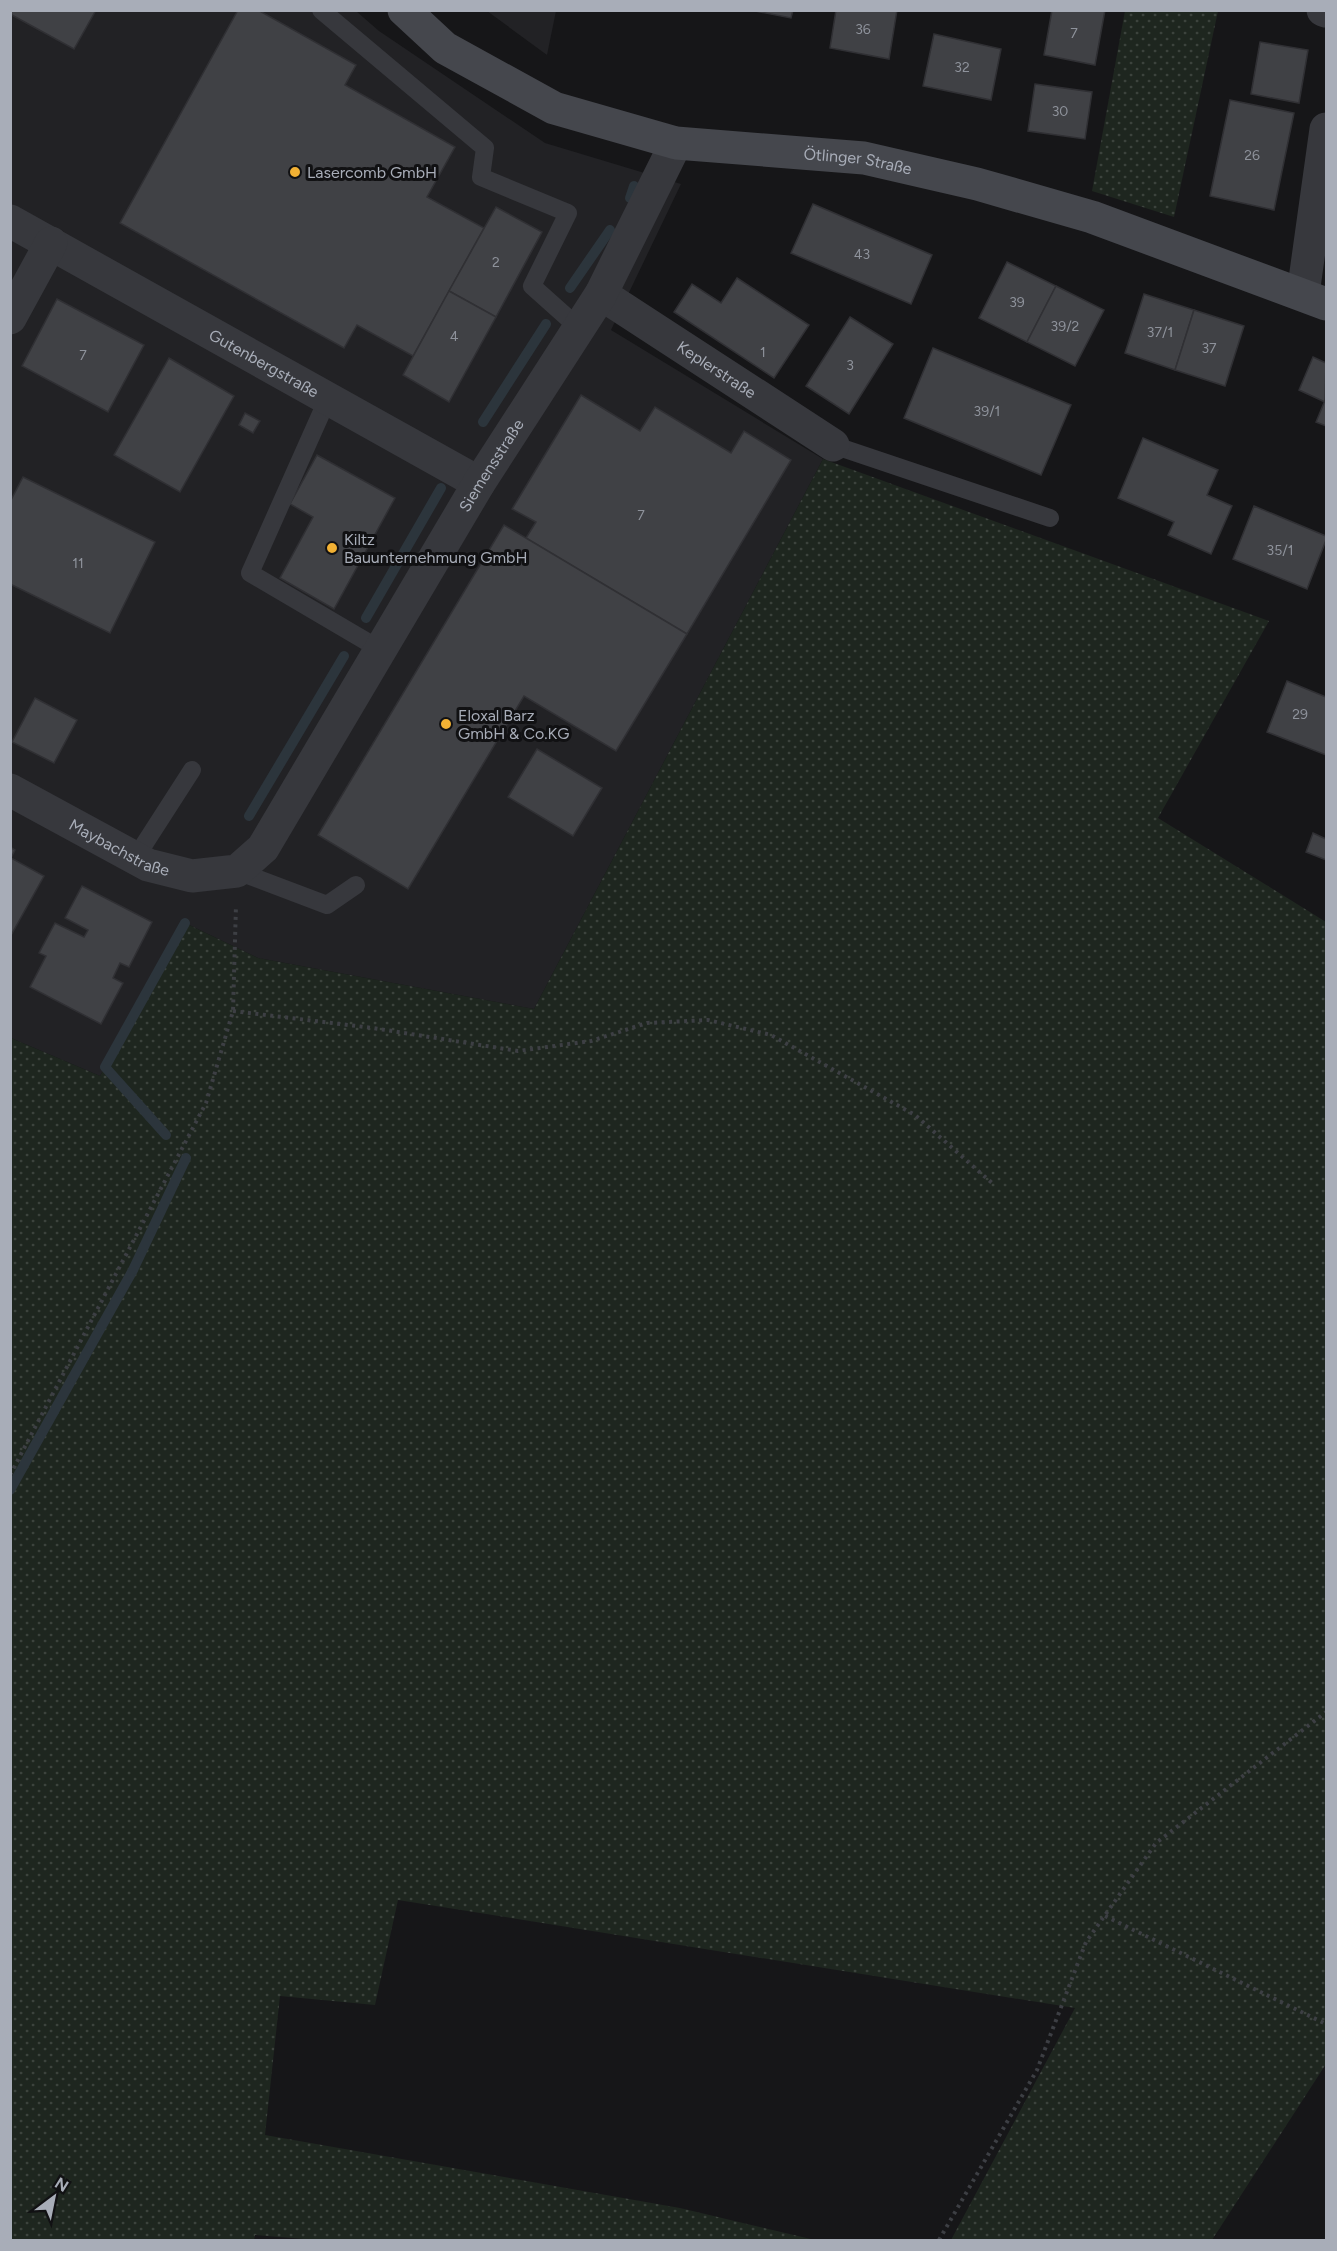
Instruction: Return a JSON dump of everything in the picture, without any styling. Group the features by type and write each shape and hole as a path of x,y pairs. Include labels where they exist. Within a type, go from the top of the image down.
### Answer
{"street":[{"name":"Ötlinger Straße","path":"404,10 445,48 554,108 676,143 864,158 977,184 1092,217 1315,298"},
{"path":"1315,298 1326,129"},
{"name":"Siemensstraße","path":"237,871 263,848 479,483 601,294 676,143"},
{"name":"Gutenbergstraße","path":"10,221 479,483"},
{"path":"10,318 51,243"},
{"name":"Keplerstraße","path":"601,294 833,445"},
{"name":"Maybachstraße","path":"10,790 148,865 192,876 237,871"}],"lane":[{"path":"321,10 485,148 481,177 568,213 532,286 579,328"},
{"path":"328,398 250,573 381,650"},
{"path":"833,445 1050,518"},
{"path":"136,857 192,770"},
{"path":"237,871 327,905 356,885"}],"path":[{"path":"10,1474 206,1103 233,1011 237,871"},
{"path":"233,1011 373,1028 518,1051 591,1041 647,1023 708,1020 771,1035 915,1114 992,1183"},
{"path":"939,2241 1037,2070 1086,1942 1156,1843 1326,1712"},
{"path":"1105,1916 1326,2024"}],"shaded area":[{"path":"10,11 356,11 379,31 545,143 681,184 611,330 823,459 534,1009 258,958 185,923 100,1076 11,1038"},
{"path":"487,11 556,11 547,55"},
{"path":"1125,11 1218,11 1174,217 1092,191"},
{"path":"823,459 1269,621 1158,818 1326,922 1326,2064 1212,2240 951,2240 1075,2008 398,1900 375,2005 280,1996 265,2135 680,2208 815,2240 316,2240 255,2235 254,2240 11,2240 11,1038 100,1076 185,923 258,958 534,1009"}],"building":[{"path":"10,10 96,10 74,49 10,14"},
{"name":"Lasercomb GmbH","path":"238,10 258,10 356,65 345,85 455,147 427,197 484,228 413,356 357,325 344,348 120,223"},
{"path":"750,10 793,10 791,18"},
{"path":"836,10 897,10 889,59 830,48"},
{"path":"1052,10 1105,10 1095,65 1044,55"},
{"path":"934,34 1001,49 991,100 923,86"},
{"path":"1260,42 1308,50 1299,103 1251,94"},
{"path":"1035,84 1092,92 1085,139 1028,131"},
{"path":"1230,100 1294,113 1274,210 1210,196"},
{"path":"813,204 932,255 911,304 791,253"},
{"path":"496,207 542,232 496,317 449,291"},
{"path":"1007,262 1056,286 1027,342 979,318"},
{"path":"737,278 809,325 774,378 674,312 692,284 721,303"},
{"path":"1056,286 1104,310 1075,366 1027,342"},
{"path":"449,291 496,317 449,402 403,375"},
{"path":"1144,294 1194,310 1175,370 1125,353"},
{"path":"57,299 144,345 108,412 22,366"},
{"path":"1194,310 1244,326 1225,386 1175,370"},
{"path":"850,317 893,344 849,414 806,386"},
{"path":"933,348 1071,405 1041,475 904,418"},
{"path":"1313,357 1326,363 1325,402 1299,390"},
{"path":"169,358 234,396 180,492 114,455"},
{"path":"581,395 640,431 655,407 731,453 744,431 791,460 687,634 526,538 536,522 512,509"},
{"path":"1326,398 1326,426 1316,422"},
{"path":"245,413 260,421 253,433 239,425"},
{"path":"1143,438 1218,470 1207,495 1232,506 1211,554 1168,535 1174,522 1118,498"},
{"name":"Kiltz Bauunternehmung GmbH","path":"317,455 395,498 334,609 280,578 313,517 290,504"},
{"path":"23,477 155,542 110,633 10,584 10,502"},
{"path":"1254,506 1326,536 1307,589 1233,559"},
{"name":"Eloxal Barz GmbH & Co.KG","path":"504,525 687,634 616,751 524,696 408,889 318,835"},
{"path":"1287,681 1326,697 1326,755 1267,732"},
{"path":"35,698 77,720 54,763 12,742"},
{"path":"537,749 602,788 573,836 508,797"},
{"path":"1313,833 1326,839 1326,860 1306,852"},
{"path":"10,847 15,850 11,858 44,876 10,937"},
{"path":"82,886 152,922 129,967 120,963 113,978 123,983 101,1024 30,987 46,956 39,953 55,923 84,937 88,930 65,918"}],"waterway":[{"path":"630,198 634,186"},
{"path":"570,288 610,230"},
{"path":"483,422 546,324"},
{"path":"366,618 441,488"},
{"path":"249,816 344,656"},
{"path":"166,1135 105,1067 185,923"},
{"path":"10,1490 133,1270 186,1158"}],"place":[{"name":"Lasercomb GmbH","path":"295,172"},
{"name":"Kiltz Bauunternehmung GmbH","path":"332,548"},
{"name":"Eloxal Barz GmbH & Co.KG","path":"446,724"}]}
